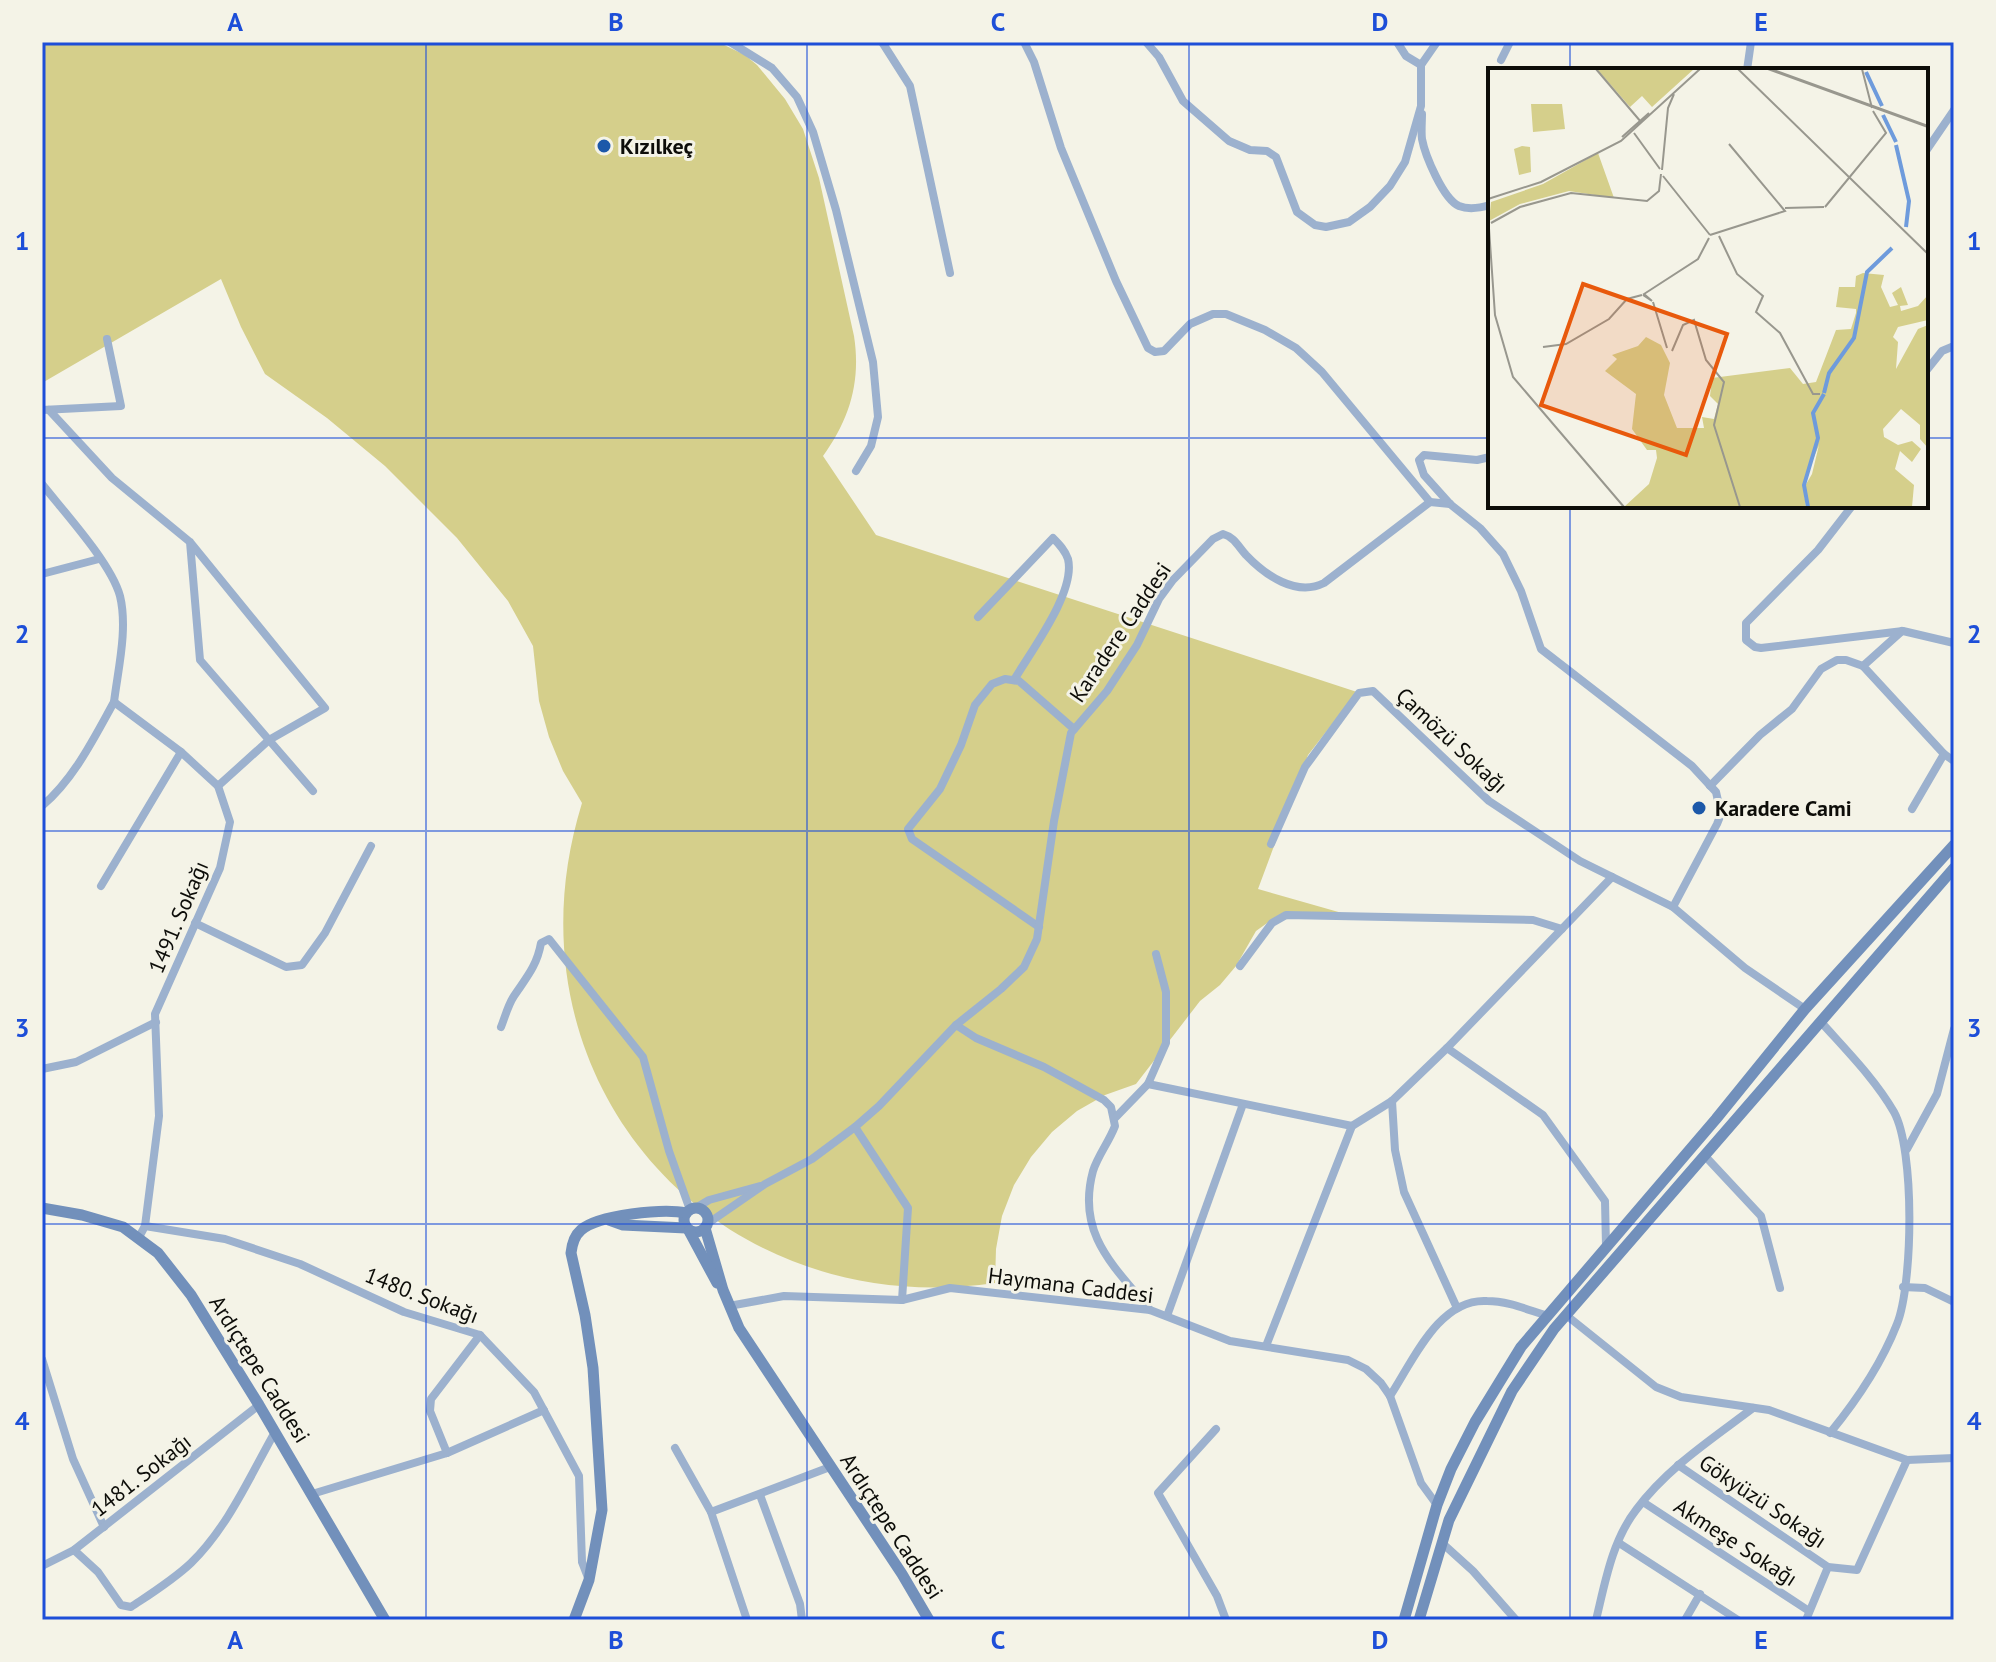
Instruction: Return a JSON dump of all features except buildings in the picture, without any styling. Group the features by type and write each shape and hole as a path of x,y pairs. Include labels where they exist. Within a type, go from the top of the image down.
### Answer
{"street":[{"path":"730,42 772,68 797,97 813,132 829,184 873,362 878,417 871,446 856,471"},
{"path":"882,42 910,86 950,273"},
{"path":"1024,42 1034,62 1061,148 1116,281 1148,348 1155,352 1164,351 1190,324 1213,314 1226,314 1265,330 1296,348 1322,372 1430,502 1450,504"},
{"path":"1146,42 1159,57 1183,101 1193,110 1239,146 1267,151 1276,157 1297,212 1315,225 1338,226 1349,222 1370,207 1390,186 1405,162 1421,106"},
{"path":"1397,42 1406,56 1421,65"},
{"path":"1437,42 1421,65 1422,141 1429,162 1454,203 1467,208 1488,205"},
{"path":"1501,60 1510,42"},
{"path":"1747,68 1751,42"},
{"path":"1928,148 1954,110"},
{"path":"45,410 121,406 107,339"},
{"path":"1928,368 1942,351 1954,346"},
{"path":"45,410 112,478 190,542 325,708 269,740 218,786 181,752 114,702"},
{"path":"1488,457 1477,460 1426,455 1421,456 1419,462 1424,475 1450,504 1480,528 1503,554 1521,591 1541,649 1692,766 1710,786 1720,802 1721,814 1673,907 1745,968 1805,1009"},
{"path":"42,484 99,559 120,596 122,634 114,702 86,752 42,806"},
{"name":"Karadere Caddesi","path":"765,1184 812,1159 855,1127 956,1025 1024,967 1037,939 1054,821 1071,733 1107,691 1137,645 1159,599 1215,536 1230,536 1268,574 1306,589 1324,583 1430,502"},
{"path":"1850,508 1818,550 1746,623 1746,640 1761,648 1903,631 1954,643"},
{"path":"978,617 1053,538 1068,559 1066,590 1014,680"},
{"path":"190,542 200,660 313,791"},
{"path":"42,574 99,559"},
{"path":"1863,666 1903,631"},
{"path":"1710,786 1760,735 1792,709 1821,669 1837,660 1863,666 1954,761"},
{"path":"1039,927 912,839 909,826 940,789 961,745 975,705 992,684 1005,679 1014,680 1074,729"},
{"name":"Çamözü Sokağı","path":"1271,844 1311,757 1359,693 1370,690 1489,801 1580,861 1673,907"},
{"path":"101,886 181,752"},
{"path":"1912,809 1944,754"},
{"name":"1491. Sokağı","path":"145,1226 159,1116 155,1014 220,868 230,822 218,786"},
{"path":"1404,1620 1437,1505 1451,1469 1521,1347 1716,1119 1805,1009 1954,845"},
{"path":"195,923 286,967 302,965 325,933 371,846"},
{"path":"1419,1620 1449,1520 1512,1391 1566,1315 1954,868"},
{"path":"1266,1346 1352,1126 1392,1101 1612,877"},
{"path":"1240,966 1272,923 1286,915 1533,920 1562,929"},
{"path":"501,1027 512,999 531,974 541,943 549,939 643,1057 669,1151 690,1210"},
{"path":"1150,1310 1098,1246 1090,1222 1092,1175 1099,1154 1112,1135 1115,1118 1148,1084 1166,1043 1166,992 1156,954"},
{"path":"42,1069 76,1062 156,1022"},
{"path":"1821,1022 1868,1076 1895,1114 1907,1149 1908,1254 1899,1321 1854,1404 1830,1433"},
{"path":"956,1025 976,1038 1044,1067 1104,1100 1115,1118"},
{"path":"1907,1149 1937,1094 1954,1029"},
{"path":"1447,1048 1543,1115 1605,1201 1606,1246"},
{"path":"1148,1084 1352,1126"},
{"path":"1392,1101 1395,1150 1404,1192 1457,1308"},
{"path":"1167,1316 1243,1104"},
{"path":"855,1127 908,1208 902,1300"},
{"path":"1705,1156 1761,1216 1780,1288"},
{"path":"688,1229 684,1220 690,1210 709,1200 765,1184"},
{"path":"609,1220 623,1225 697,1232 765,1184"},
{"name":"Ardıçtepe Caddesi","path":"42,1208 123,1227 158,1253 191,1295 385,1620"},
{"path":"574,1620 589,1580 602,1510 589,1342 571,1253 574,1238 579,1231 594,1223 621,1214 690,1210 705,1213 706,1226"},
{"path":"138,1239 145,1226"},
{"name":"1480. Sokağı","path":"145,1226 225,1239 300,1264 404,1312 480,1335 534,1392 579,1476 582,1562 589,1580"},
{"name":"Ardıçtepe Caddesi","path":"706,1226 723,1290 739,1328 929,1620"},
{"name":"Ardıçtepe Caddesi","path":"688,1229 723,1290"},
{"path":"1903,1287 1925,1288 1954,1302"},
{"name":"Haymana Caddesi","path":"729,1306 784,1296 902,1300 950,1288 1150,1310 1230,1341 1348,1360 1366,1369 1390,1396"},
{"path":"1437,1505 1421,1483 1390,1396 1438,1322 1457,1308 1484,1300 1548,1316"},
{"path":"1566,1315 1656,1387 1681,1397 1769,1410 1907,1460 1954,1458"},
{"path":"447,1453 430,1411 431,1399 480,1335"},
{"path":"43,1365 73,1459 104,1527"},
{"name":"1481. Sokağı","path":"42,1566 74,1550 259,1405"},
{"path":"1596,1620 1609,1563 1635,1511 1678,1465 1753,1408"},
{"path":"312,1494 447,1453 544,1410"},
{"path":"1216,1429 1158,1493 1217,1596 1226,1620"},
{"path":"74,1550 98,1572 121,1605 131,1607 192,1562 215,1535 275,1432"},
{"path":"675,1448 711,1512 747,1620"},
{"path":"1807,1616 1828,1567 1857,1570 1907,1460"},
{"name":"Gökyüzü Sokağı","path":"1678,1465 1828,1567"},
{"path":"711,1512 830,1467"},
{"path":"760,1495 800,1604 802,1620"},
{"name":"Akmeşe Sokağı","path":"1643,1502 1807,1616"},
{"path":"1442,1543 1473,1571 1516,1620"},
{"path":"1619,1543 1738,1620"},
{"path":"1685,1620 1700,1594"}],"shaded area":[{"path":"42,42 718,42 745,55 785,99 803,129 819,178 856,353 854,384 847,414 823,456 876,535 1357,692 1308,755 1258,889 1342,913 1270,921 1256,931 1236,966 1220,985 1200,1001 1136,1084 1105,1095 1077,1111 1052,1132 1031,1157 1014,1185 1002,1216 996,1249 995,1283 893,1285 800,1264 718,1221 651,1161 601,1086 571,999 564,904 582,803 563,771 549,737 539,701 533,646 508,601 457,538 385,466 327,418 265,374 221,279 42,383"}],"place":[{"name":"Kızılkeç","path":"604,146"},
{"name":"Karadere Cami","path":"1699,808"}]}
